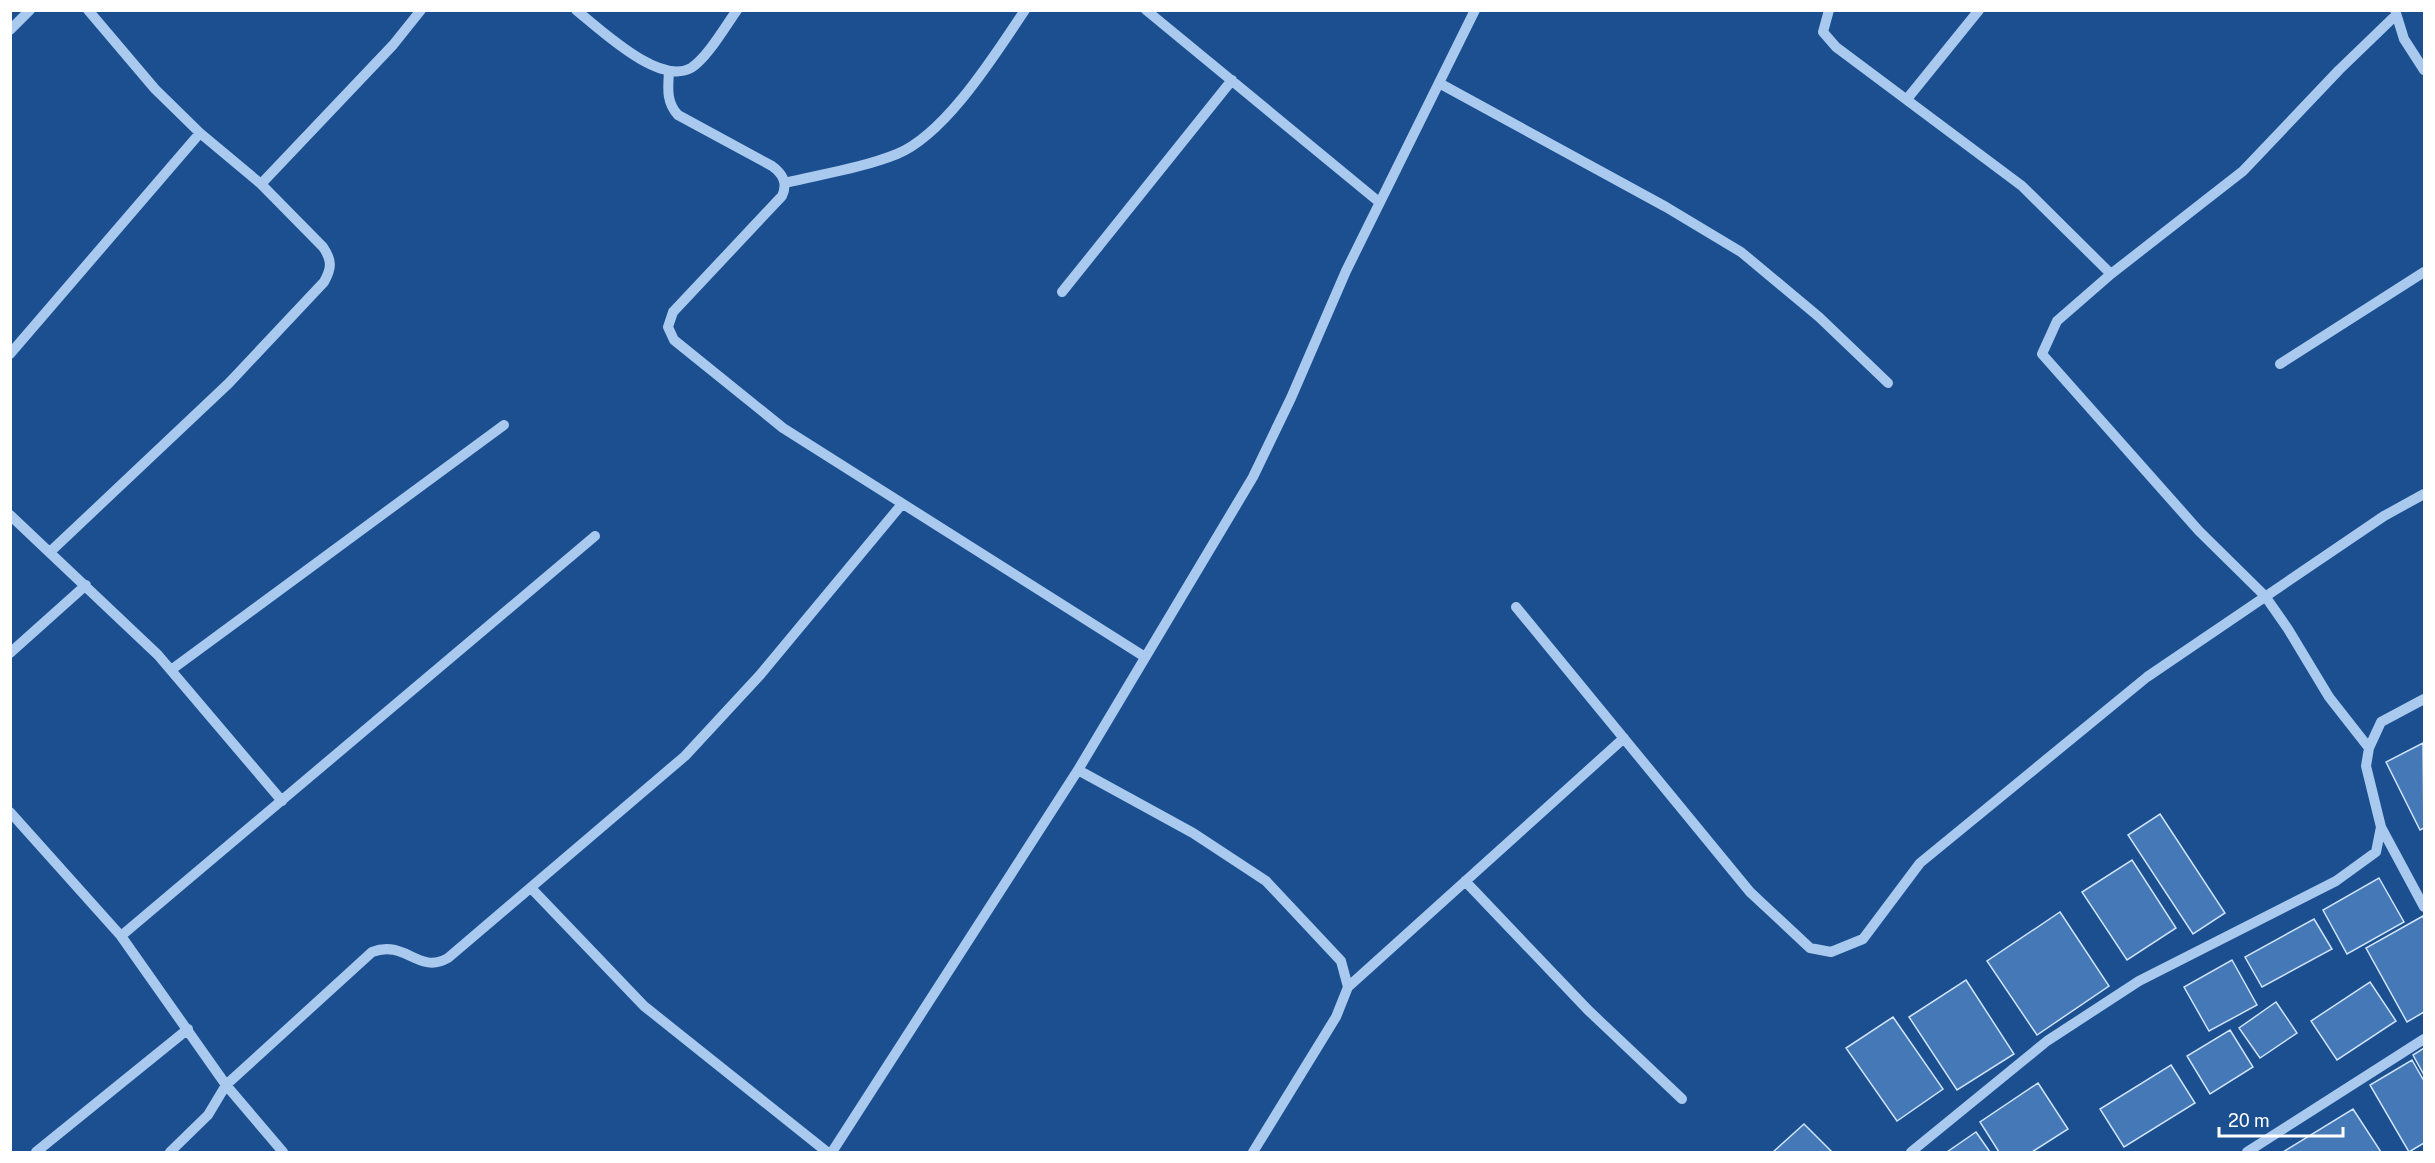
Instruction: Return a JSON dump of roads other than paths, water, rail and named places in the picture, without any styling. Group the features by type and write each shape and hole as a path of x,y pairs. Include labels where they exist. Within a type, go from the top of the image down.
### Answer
{"street":[{"path":"10,30 30,10"},
{"path":"51,551 229,383 324,282 330,273 332,264 323,247 261,184 200,133 155,89 88,10"},
{"path":"261,184 393,45 421,10"},
{"path":"576,10 640,59 669,71 681,72 699,61 737,10"},
{"path":"785,183 899,154 925,136 956,106 980,76 1025,10"},
{"path":"832,1152 1078,770 1253,477 1291,398 1346,271 1475,10"},
{"path":"1828,10 1823,32 1836,46 2022,186 2111,274"},
{"path":"1907,99 1979,10"},
{"path":"1151,12 1379,202"},
{"path":"2369,748 2329,697 2265,596 2199,531 2042,354 2057,321 2111,274 2243,171 2396,13 2404,39 2424,70"},
{"path":"669,71 669,103 678,115 772,166 782,176 785,183 782,196 673,312 669,319 669,334 783,428 1145,657"},
{"path":"1062,292 1232,80"},
{"path":"1439,83 1655,201 1741,252 1819,317 1888,383"},
{"path":"10,354 200,133"},
{"path":"2280,364 2424,272"},
{"path":"171,670 504,425"},
{"path":"1516,607 1750,892 1810,948 1831,952 1863,939 1920,863 2147,677 2384,516 2424,494"},
{"path":"170,1152 208,1115 226,1085 372,952 381,948 398,949 430,964 439,963 448,958 685,756 760,675 902,504"},
{"path":"10,514 51,551 171,670 282,801"},
{"path":"121,936 595,536"},
{"path":"10,653 86,585"},
{"path":"2424,699 2381,722 2369,748 2366,766 2381,827 2424,907"},
{"path":"1254,1152 1336,1017 1348,987 1624,738"},
{"path":"1078,770 1193,833 1266,881 1341,961 1348,987"},
{"path":"10,812 121,936 226,1085 283,1152"},
{"path":"1911,1152 2047,1041 2139,981 2336,881 2376,852 2381,827"},
{"path":"1465,881 1588,1010 1682,1099"},
{"path":"531,888 644,1006 827,1152"},
{"path":"36,1152 188,1029"},
{"path":"2247,1152 2424,1039"}]}
